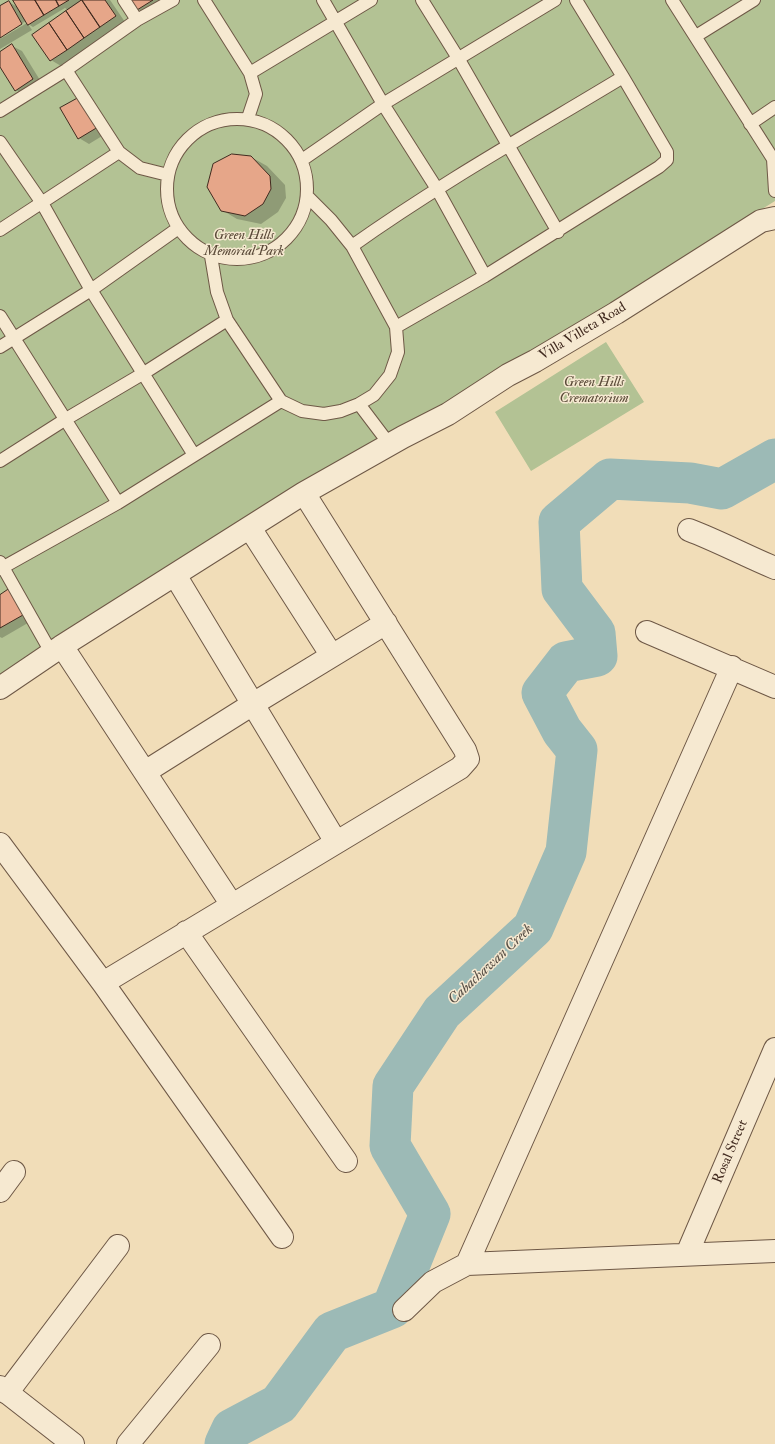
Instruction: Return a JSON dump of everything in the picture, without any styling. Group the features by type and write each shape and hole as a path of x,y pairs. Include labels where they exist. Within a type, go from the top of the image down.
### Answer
{"street":[{"name":"Villa Villeta Road","path":"0,688 57,650 304,493 390,444 448,414 508,375 535,361 609,317 761,221 775,218"},
{"path":"102,983 460,768 468,759 465,750 304,493"},
{"path":"250,528 332,656"},
{"path":"689,530 718,541 753,559 775,568"},
{"path":"175,575 336,842"},
{"path":"145,772 386,623"},
{"path":"647,632 775,686"},
{"path":"57,650 145,772 232,905"},
{"path":"467,1264 732,667"},
{"path":"0,844 102,983 282,1237"},
{"path":"186,932 346,1161"},
{"name":"Rosal Street","path":"687,1254 775,1049"},
{"path":"0,1192 14,1172"},
{"path":"73,1444 4,1390 118,1246"},
{"path":"404,1310 433,1282 467,1264 687,1254 775,1252"},
{"path":"128,1444 209,1345"}],"lane":[{"path":"124,0 138,20"},
{"path":"0,111 66,70 138,20 172,0"},
{"path":"204,0 250,73 256,94 248,118"},
{"path":"322,0 437,189 486,276"},
{"path":"250,73 371,0"},
{"path":"422,0 458,58 558,232"},
{"path":"302,160 384,104 555,0"},
{"path":"396,327 486,276 558,232 659,167 667,160 667,152 623,76 576,0"},
{"path":"672,0 773,159 775,190"},
{"path":"696,36 754,0"},
{"path":"66,70 119,152 140,168 168,175"},
{"path":"352,246 391,218 437,189 623,76"},
{"path":"750,124 775,107"},
{"path":"248,118 260,121 283,134 302,160 308,177 308,197 304,213 291,234 282,243 260,255 236,259 211,256 193,247 177,229 168,202 168,175 172,161 187,139 212,122 248,118"},
{"path":"0,142 42,204 91,290 194,455"},
{"path":"0,230 42,204 119,152"},
{"path":"211,256 217,292 227,320 281,401 302,411 324,414 341,411 359,404 374,395 390,375 398,352 396,327 352,246 332,220 308,197"},
{"path":"0,347 91,290 177,229"},
{"path":"0,316 118,504"},
{"path":"0,461 66,419 144,373 227,320"},
{"path":"57,650 1,566 118,504 281,401"},
{"path":"359,404 390,444"}],"green space":[{"name":"Green Hills Memorial Park","path":"0,0 775,0 775,201 0,684"},
{"name":"Green Hills Crematorium","path":"606,342 644,402 531,471 495,412"}],"building":[{"path":"13,0 35,0 44,15 28,25"},
{"path":"35,0 56,0 59,6 44,15"},
{"path":"56,0 69,0 59,6"},
{"path":"82,0 105,0 116,16 100,27"},
{"path":"82,0 100,27 84,38 66,11"},
{"path":"131,0 153,0 137,10"},
{"path":"9,1 22,24 0,38 0,6"},
{"path":"66,11 84,38 67,50 49,23"},
{"path":"49,23 67,50 50,61 32,35"},
{"path":"12,44 33,79 15,91 0,67 0,52"},
{"path":"80,97 98,127 78,139 60,108"},
{"path":"232,154 251,156 270,176 271,189 263,204 245,216 221,211 207,187 213,164"},
{"path":"9,589 23,615 0,628 0,595"}],"waterway":[{"name":"Cabachawan Creek","path":"225,1444 232,1429 279,1404 332,1332 392,1308 430,1214 390,1146 393,1086 442,1012 533,928 566,852 577,750 562,731 542,693 566,662 597,656 595,633 562,589 559,522 610,479 690,483 722,489 775,459"}]}
